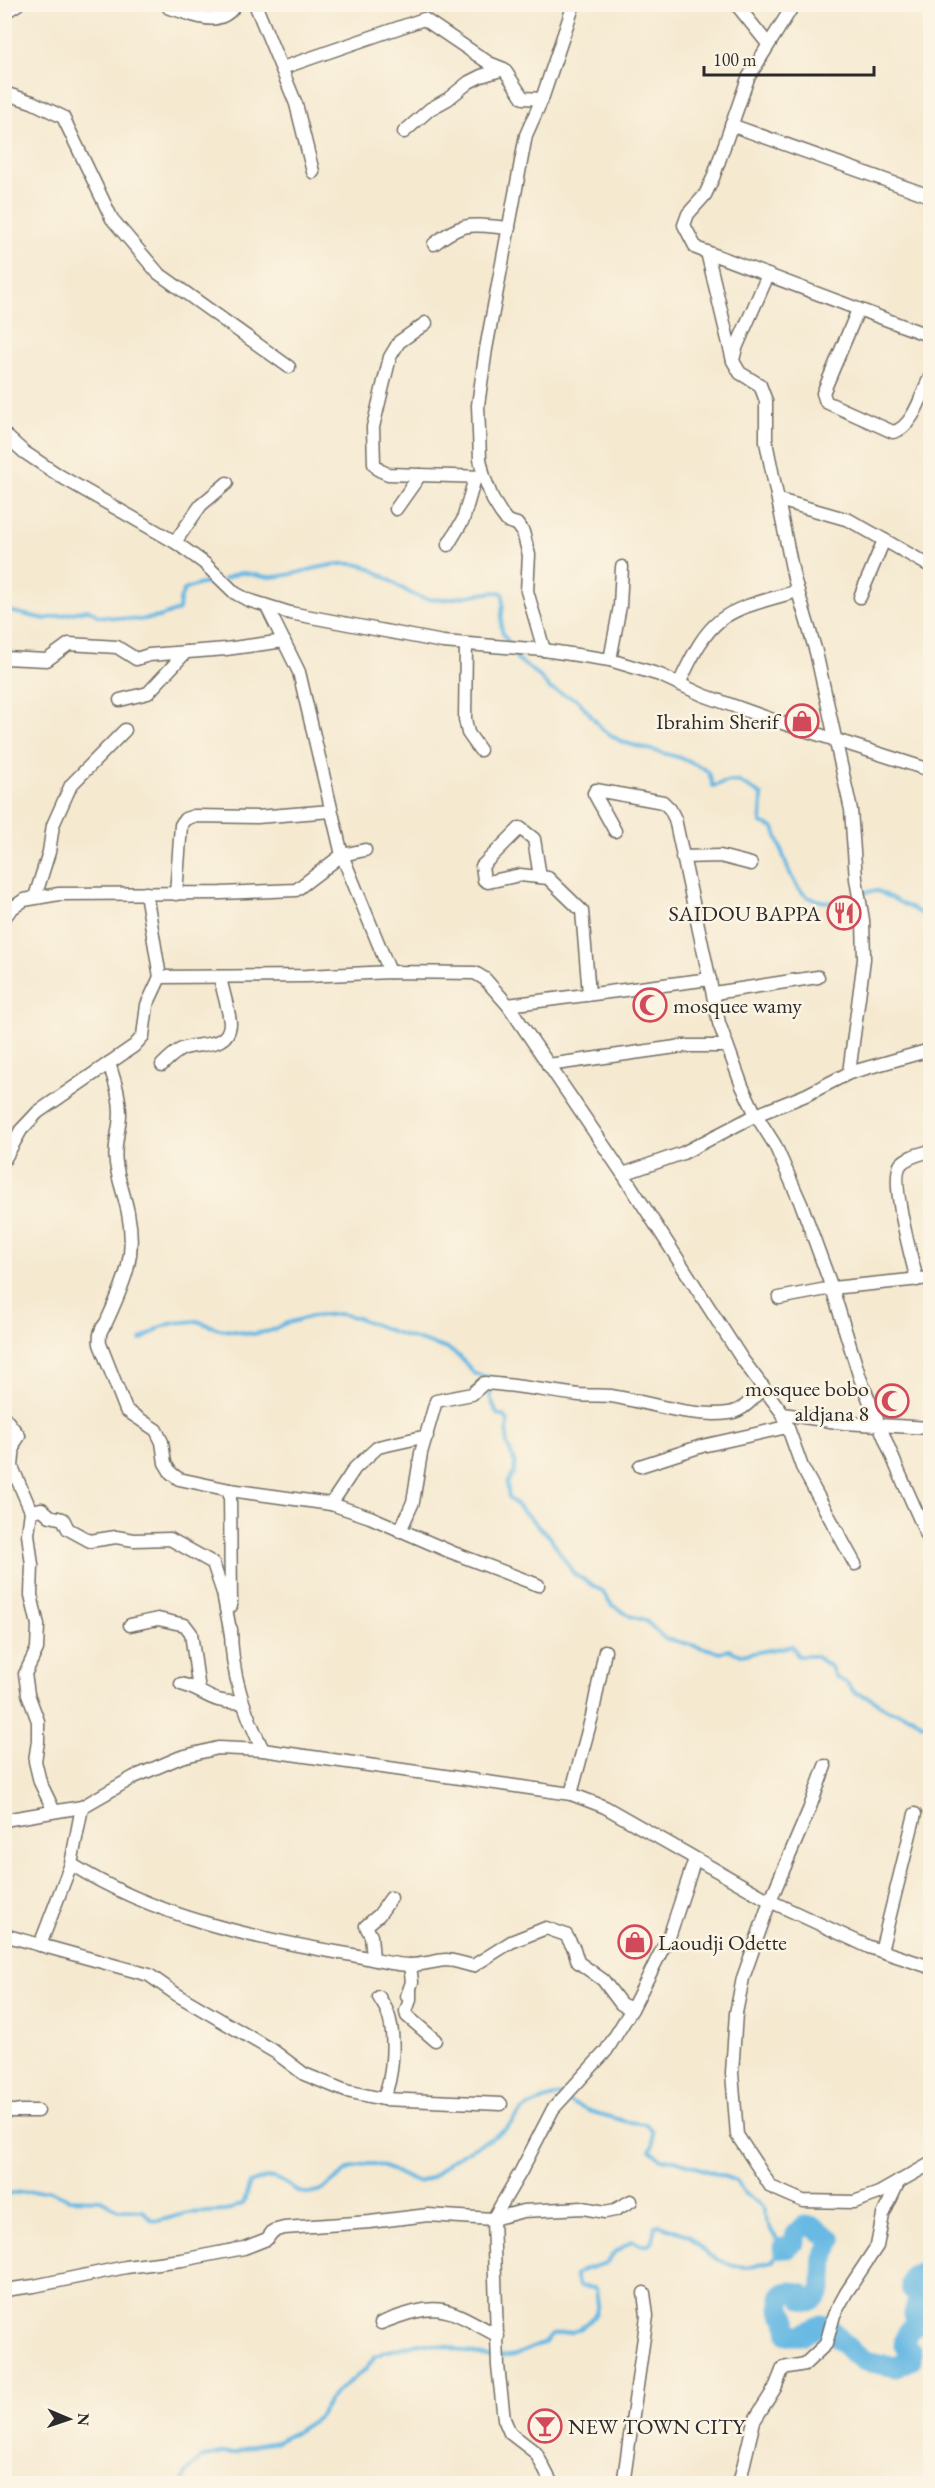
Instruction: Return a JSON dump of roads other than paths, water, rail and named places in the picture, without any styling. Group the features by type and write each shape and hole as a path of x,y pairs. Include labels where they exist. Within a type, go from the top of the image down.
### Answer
{"street":[{"path":"4,13 18,4"},
{"path":"169,8 203,20 219,18 236,4"},
{"path":"255,4 296,104 313,172"},
{"path":"448,545 463,520 479,478 478,405 526,135 542,99 574,4"},
{"path":"736,4 768,44"},
{"path":"794,4 748,78 705,195 688,214 684,225 696,248 930,336"},
{"path":"282,68 424,19 489,63 504,69 523,98 542,99"},
{"path":"404,132 430,109 448,99 469,82 504,69"},
{"path":"4,93 32,102 63,117 112,219 158,273 289,367"},
{"path":"731,125 930,196"},
{"path":"434,244 452,229 468,224 509,228"},
{"path":"706,252 733,361 740,373 760,385 766,401 766,442 798,591 816,652 851,810 856,879 863,920 864,959 849,1073"},
{"path":"733,361 736,348 768,275"},
{"path":"858,310 823,393 826,402 893,432 900,431 911,417 930,377"},
{"path":"426,323 399,342 390,357 373,427 374,464 388,474 479,478"},
{"path":"4,434 24,452 60,476 175,542 218,576 235,593 267,607 418,638 466,645 544,650 610,660 660,675 712,698 837,741 930,770"},
{"path":"396,509 420,475"},
{"path":"479,478 507,521 517,524 523,532 529,555 527,591 529,603 544,650"},
{"path":"175,542 201,505 227,483"},
{"path":"779,500 849,520 930,566"},
{"path":"860,597 884,540"},
{"path":"610,660 620,606 622,567"},
{"path":"680,684 694,652 704,635 715,623 748,605 798,591"},
{"path":"267,607 299,672 319,749 342,855 390,972"},
{"path":"4,658 47,660 69,644 117,647 136,659 149,655 284,641"},
{"path":"466,645 465,719 468,733 480,750"},
{"path":"120,700 148,693 186,652"},
{"path":"36,897 49,852 53,825 71,785 125,730"},
{"path":"615,831 594,793 596,790 663,802 675,819 727,1046 756,1115 775,1145 802,1206 832,1288 860,1378 930,1542"},
{"path":"176,894 181,825 185,819 194,816 257,818 331,811"},
{"path":"540,877 534,839 520,828 482,866 484,880 488,882 520,875 548,878 582,911 589,994"},
{"path":"4,918 18,903 36,897 59,894 176,894 296,890 342,855 365,850"},
{"path":"682,857 720,856 751,864"},
{"path":"4,1160 21,1130 38,1112 134,1046 143,1036 147,1005 160,977 146,893"},
{"path":"160,977 390,972 475,973 485,979 508,1005 624,1174 742,1359 783,1414 802,1467 855,1564"},
{"path":"162,1065 181,1049 206,1046 219,1041 225,1035 230,1026 220,977"},
{"path":"714,993 818,977"},
{"path":"508,1005 710,978"},
{"path":"548,1065 682,1046 727,1046"},
{"path":"624,1174 683,1153 756,1115 806,1095 849,1073 930,1050"},
{"path":"109,1063 118,1092 120,1114 115,1162 128,1213 132,1253 127,1275 106,1323 101,1328 100,1344 126,1410 156,1430 162,1442 165,1464 171,1473 179,1479 230,1490 331,1504 538,1585"},
{"path":"917,1280 904,1228 896,1177 899,1166 908,1158 930,1151"},
{"path":"779,1298 832,1288 930,1278"},
{"path":"400,1531 413,1502 421,1453 436,1401 472,1394 484,1383 519,1385 581,1395 610,1396 653,1406 701,1413 730,1413 752,1402 763,1386"},
{"path":"783,1414 815,1420 930,1428"},
{"path":"4,1418 19,1436 14,1444 12,1467 31,1511 28,1534 32,1565 31,1595 38,1625 37,1649 25,1674 28,1694 38,1720 35,1761 40,1782 54,1811"},
{"path":"640,1466 702,1446 787,1427"},
{"path":"331,1504 356,1468 378,1447 427,1436"},
{"path":"230,1490 231,1660 242,1702 263,1750"},
{"path":"31,1511 42,1509 50,1515 63,1519 68,1529 90,1540 170,1539 191,1549 213,1563 223,1593 231,1635"},
{"path":"130,1625 158,1619 185,1625 191,1632 199,1690 204,1697 225,1703 242,1702"},
{"path":"571,1794 592,1716 605,1651"},
{"path":"181,1684 199,1690"},
{"path":"4,1820 82,1807 134,1777 181,1757 218,1748 263,1750 571,1794 605,1807 770,1901 828,1930 930,1967"},
{"path":"825,1766 770,1901 743,1977 736,2013 732,2073 736,2135 771,2187 803,2201 854,2202 879,2193 930,2164"},
{"path":"40,1946 71,1864 82,1807"},
{"path":"881,1951 915,1814"},
{"path":"552,2484 536,2453 510,2433 504,2419 498,2366 493,2219 553,2109 606,2051 632,2009 670,1934 695,1858"},
{"path":"71,1864 95,1880 208,1924 304,1947 410,1965 448,1960 472,1966 511,1942 546,1928 566,1935 578,1962 603,1980 621,2004 632,2009"},
{"path":"373,1958 371,1936 366,1926 379,1915 391,1898"},
{"path":"4,1935 149,1975 176,1995 275,2052 304,2074 346,2091 383,2099 501,2104"},
{"path":"410,1965 412,1975 410,2000 406,2011 414,2024 435,2040"},
{"path":"390,2021 404,2006 410,1989"},
{"path":"379,1997 387,2010 390,2021 392,2051 388,2089 383,2099"},
{"path":"4,2111 38,2111"},
{"path":"739,2484 754,2421 775,2388 783,2368 805,2364 826,2344 834,2315 877,2246 883,2215 900,2180"},
{"path":"4,2290 244,2248 267,2239 273,2231 284,2228 428,2215 493,2219 523,2211 583,2208 605,2212 615,2210 631,2201"},
{"path":"626,2484 624,2478 647,2316 644,2293"},
{"path":"381,2323 424,2308 445,2310 498,2339"}],"waterway":[{"path":"224,579 240,573 272,577 331,565 355,564 367,567 404,590 427,599 436,600 500,592 503,594 502,632 510,643"},
{"path":"4,610 45,619 86,610 98,616 139,620 159,617 179,610 184,590 217,581"},
{"path":"512,650 517,659 539,676 550,689 578,700 603,730 622,742 681,758 702,768 709,773 713,786 730,781 739,782 762,795 761,823 774,828 791,876 801,892 808,897 819,901 841,903 862,892 878,891 930,918"},
{"path":"141,1340 161,1327 174,1323 197,1321 219,1329 253,1334 270,1331 284,1324 312,1316 341,1314 448,1349 460,1357 474,1373 492,1379 490,1397 497,1414 504,1416 508,1421 507,1444 515,1463 514,1473 507,1483 509,1498 550,1537 574,1574 602,1591 612,1605 630,1616 645,1620 664,1638 720,1652 729,1650 741,1655 792,1646 798,1656 815,1656 831,1667 835,1677 847,1683 854,1692 868,1697 889,1710 913,1717 922,1724 930,1725"},
{"path":"4,2194 48,2190 69,2199 101,2200 118,2210 143,2211 152,2220 158,2221 188,2213 225,2211 243,2204 250,2183 261,2179 278,2179 295,2190 308,2193 324,2188 353,2168 373,2164 418,2182 432,2176 458,2156 503,2131 528,2107 560,2095"},
{"path":"182,2484 186,2473 201,2458 236,2453 256,2445 277,2442 317,2418 336,2392 366,2369 375,2356 385,2352 419,2343 445,2346 487,2357 502,2357 515,2355 544,2343 552,2335 580,2329 595,2315 598,2304 596,2290 579,2286 575,2275 606,2263 614,2253 632,2241 649,2245 655,2226 659,2225 689,2235 708,2255 733,2266 747,2267 772,2261 783,2248 772,2232 763,2206 744,2193 737,2181 675,2160 661,2159 650,2150 653,2145 652,2131 646,2124 628,2122 589,2111 565,2100"},
{"path":"783,2248 788,2248 795,2241 796,2233 805,2226 814,2227 832,2240 824,2257 821,2288 815,2298 810,2301 803,2299 800,2293 795,2292 781,2295 781,2310 787,2320 789,2335 802,2335 821,2325 827,2326 852,2352 865,2361 896,2367 911,2360 911,2352 904,2345 906,2337 909,2331 921,2321 914,2314 922,2298 912,2290 914,2275 930,2271"}],"place":[{"name":"Ibrahim Sherif","path":"802,721"},
{"name":"SAIDOU BAPPA","path":"844,913"},
{"name":"mosquee wamy","path":"650,1005"},
{"name":"mosquee bobo aldjana 8","path":"892,1401"},
{"name":"Laoudji Odette","path":"635,1942"},
{"name":"NEW TOWN CITY","path":"545,2426"}]}
